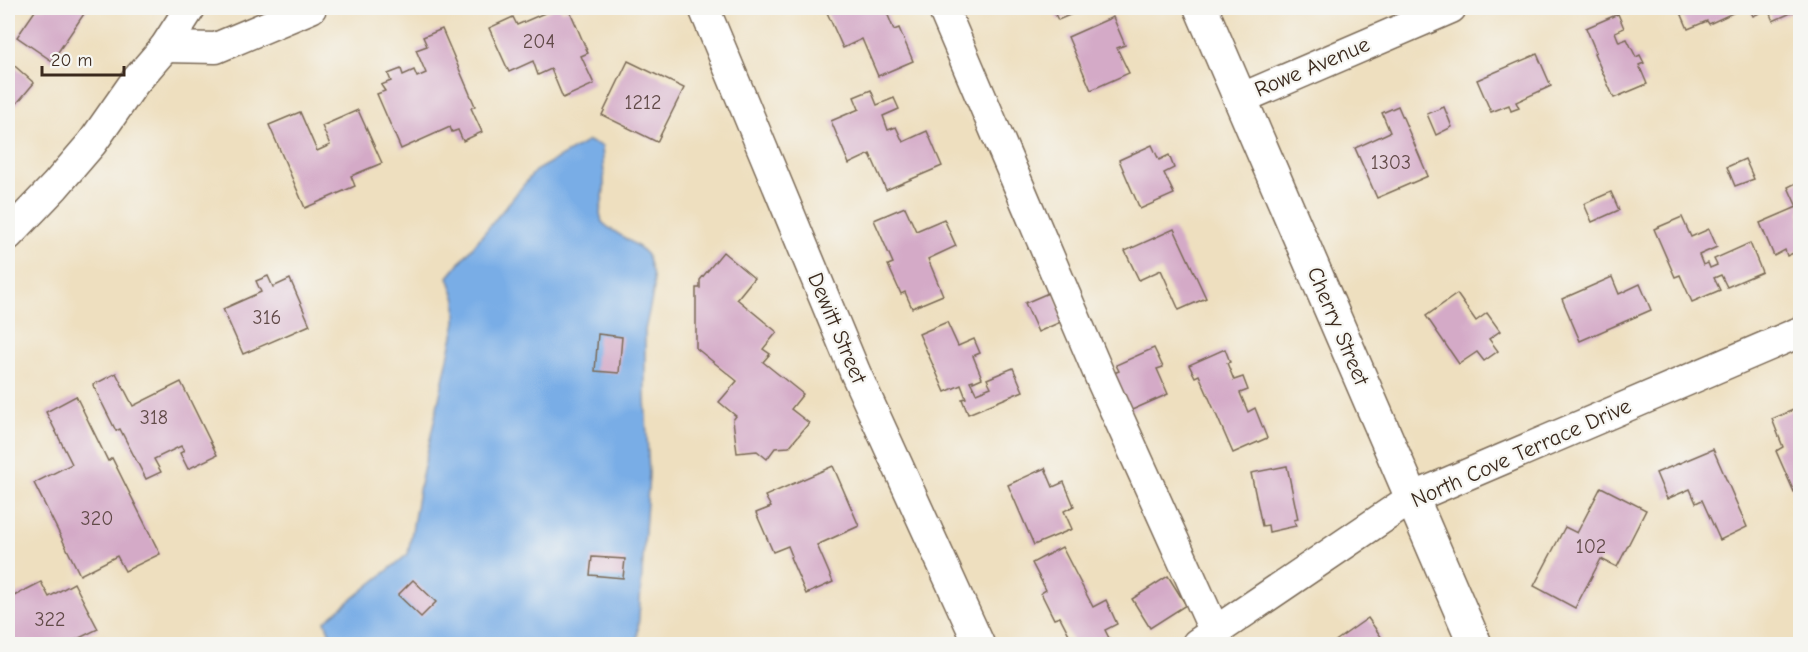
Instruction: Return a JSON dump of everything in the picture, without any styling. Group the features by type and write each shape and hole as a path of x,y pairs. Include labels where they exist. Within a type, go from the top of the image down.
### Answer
{"street":[{"path":"8,235 92,143 134,83 165,47 190,8"},
{"path":"165,47 216,48 311,8"},
{"name":"Dewitt Street","path":"704,8 855,372 979,645"},
{"path":"943,8 1101,379 1206,638"},
{"name":"Cherry Street","path":"1201,8 1475,645"},
{"name":"Rowe Avenue","path":"1240,99 1451,8"},
{"name":"North Cove Terrace Drive","path":"1206,638 1412,498 1800,332"}],"water":[{"path":"588,141 602,146 604,191 600,213 602,222 647,255 653,276 654,288 645,330 645,397 649,474 637,644 334,644 325,621 408,554 420,485 456,322 456,300 448,277 535,171"}],"building":[{"path":"37,8 88,8 52,61 17,37"},
{"path":"556,8 562,11 569,9 588,53 581,56 594,84 563,98 551,69 538,75 533,61 509,72 489,28 513,17 517,25"},
{"path":"825,8 885,8 894,30 899,28 913,61 878,76 862,39 843,48"},
{"path":"1052,8 1086,8 1058,20"},
{"path":"1679,8 1733,8 1735,12 1709,24 1707,21 1688,29"},
{"path":"1749,8 1800,9 1773,21 1768,9 1753,16"},
{"path":"1618,14 1624,28 1615,32 1619,42 1627,39 1636,57 1640,55 1644,63 1639,65 1647,84 1614,98 1594,53 1596,52 1586,28"},
{"path":"1113,17 1125,45 1117,48 1129,73 1091,90 1068,37"},
{"path":"442,29 475,106 471,108 482,132 463,141 458,130 452,132 450,127 401,149 377,94 385,91 381,85 391,81 388,74 401,69 403,75 414,70 417,77 426,73 416,50 427,46 423,37"},
{"path":"1537,54 1551,86 1516,102 1519,108 1511,111 1509,105 1491,112 1477,80"},
{"path":"8,60 34,83 8,114"},
{"path":"628,61 684,88 657,142 602,115"},
{"path":"871,90 877,105 894,98 899,109 883,116 888,130 896,127 903,142 927,131 942,166 886,190 870,154 849,164 831,121 859,109 854,97"},
{"path":"1398,106 1428,176 1377,198 1355,148 1390,132 1382,113"},
{"path":"1444,107 1452,127 1436,135 1427,114"},
{"path":"358,110 382,163 351,176 355,186 305,208 269,125 300,112 317,151 330,145 322,126"},
{"path":"1152,145 1159,160 1169,155 1174,168 1164,173 1174,194 1140,209 1119,160"},
{"path":"1745,159 1754,179 1735,186 1727,167"},
{"path":"1800,181 1800,250 1787,256 1785,250 1774,256 1760,223 1797,207 1788,187"},
{"path":"1611,192 1619,210 1592,222 1584,204"},
{"path":"905,207 916,231 944,219 956,246 928,259 943,295 912,308 905,292 901,294 888,265 893,263 874,220"},
{"path":"1682,217 1691,237 1709,229 1717,247 1699,255 1703,265 1708,263 1710,268 1717,265 1714,259 1750,243 1762,272 1727,287 1721,275 1714,278 1720,290 1692,302 1680,275 1675,277 1654,229"},
{"path":"1174,229 1206,298 1179,310 1161,270 1139,280 1125,251"},
{"path":"723,252 754,278 737,299 777,332 763,349 770,354 763,362 803,394 791,409 809,423 789,447 775,448 767,459 757,451 737,453 733,420 736,416 719,402 737,381 696,348 696,288 700,288 700,280"},
{"path":"268,276 273,287 290,279 310,325 243,354 223,309 261,292 256,281"},
{"path":"1612,277 1619,294 1640,284 1651,310 1580,341 1562,299"},
{"path":"1053,291 1065,320 1038,332 1025,303"},
{"path":"1457,294 1476,321 1487,313 1500,331 1489,339 1498,351 1484,361 1477,352 1459,364 1426,316"},
{"path":"947,322 958,346 974,339 980,353 973,356 982,378 970,381 976,393 991,387 987,379 1013,368 1023,391 968,414 962,399 966,398 961,385 945,392 919,334"},
{"path":"598,334 622,337 619,373 595,371"},
{"path":"1154,348 1163,367 1157,369 1168,394 1123,414 1106,376 1119,371 1116,365"},
{"path":"1225,349 1230,362 1227,363 1234,380 1243,377 1248,390 1240,393 1248,412 1255,408 1267,438 1233,453 1199,375 1195,377 1189,365"},
{"path":"116,373 133,406 181,382 217,455 188,469 180,453 184,451 181,446 154,459 161,472 146,479 120,429 116,431 93,385"},
{"path":"76,396 108,461 112,458 160,554 125,571 117,556 80,575 34,483 72,464 46,412"},
{"path":"1798,408 1800,415 1800,489 1794,492 1776,451 1783,447 1772,419"},
{"path":"1713,449 1747,527 1720,540 1702,500 1696,503 1690,489 1667,499 1656,473"},
{"path":"833,466 859,526 817,545 833,582 806,594 790,557 792,556 788,546 773,552 756,513 771,507 765,496"},
{"path":"1287,466 1298,519 1294,520 1296,526 1269,532 1268,525 1262,526 1251,473"},
{"path":"1045,468 1053,487 1064,482 1074,506 1064,511 1072,529 1034,545 1008,485"},
{"path":"1601,487 1646,510 1617,567 1601,559 1575,608 1534,586 1565,527 1577,533"},
{"path":"1062,547 1093,607 1106,600 1117,624 1105,630 1112,644 1074,644 1060,617 1054,619 1041,593 1046,590 1032,563"},
{"path":"592,557 625,559 623,578 590,575"},
{"path":"1168,576 1186,605 1150,628 1132,599"},
{"path":"413,580 436,602 421,617 398,595"},
{"path":"41,582 49,597 74,583 98,629 67,644 8,644 8,599"},
{"path":"1368,618 1382,638 1373,644 1336,644 1334,642"}]}
